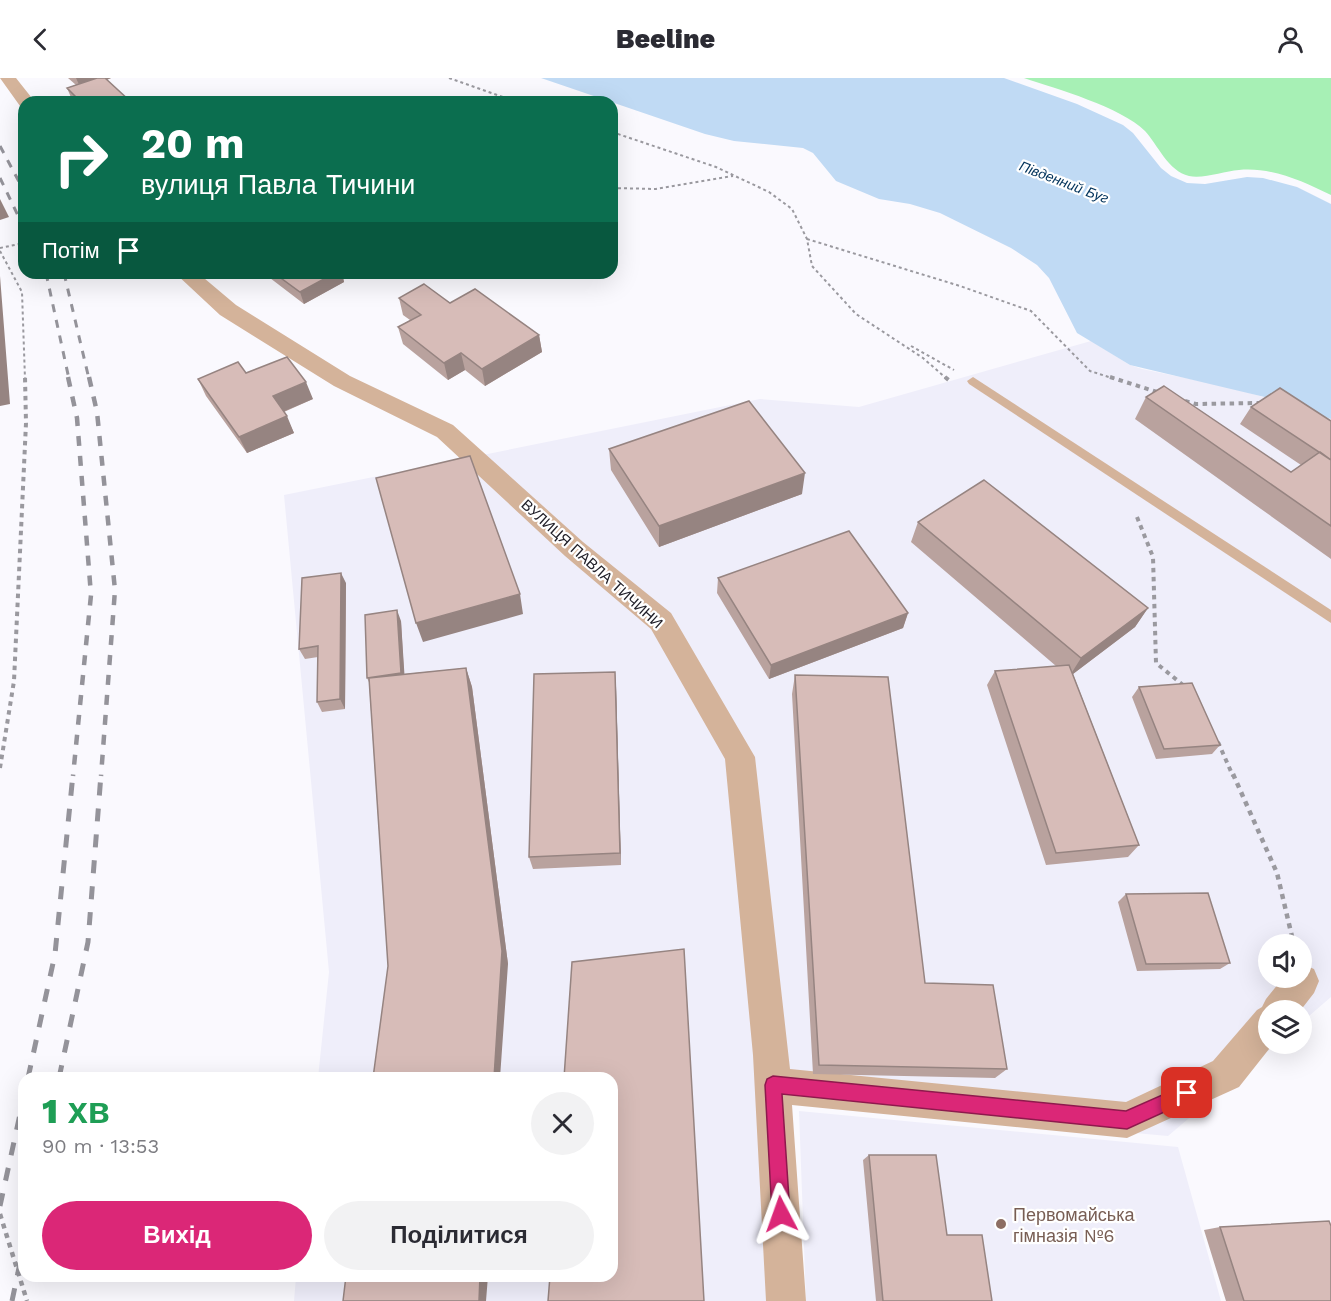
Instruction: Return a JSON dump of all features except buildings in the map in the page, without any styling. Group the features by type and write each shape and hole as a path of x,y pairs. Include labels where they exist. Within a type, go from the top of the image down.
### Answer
{"street":[{"path":"7,78 21,96"},
{"name":"ВУЛИЦЯ ПАВЛА ТИЧИНИ","path":"191,279 228,310 342,381 445,431 574,549 661,621 740,758 773,1085 786,1301"},
{"path":"1287,1000 1296,988"},
{"path":"773,1085 1127,1120 1226,1074 1258,1035"}],"lane":[{"path":"973,381 1331,617"}],"path":[{"path":"449,78 500,96"},
{"path":"618,134 716,167 769,192 792,209 807,239 812,266 856,314 973,381"},
{"path":"618,189 670,186 734,176"},
{"path":"807,239 960,286 1031,311 1090,371 1164,394"},
{"path":"0,768 14,681 26,423 22,292 0,250 18,245"},
{"path":"890,335 923,358 955,386"},
{"path":"1175,398 1196,404 1242,405 1268,402"},
{"path":"1130,512 1138,517 1153,557 1156,663 1187,689"},
{"path":"1214,734 1277,873 1291,934"},
{"path":"0,1214 18,1272"},
{"path":"21,1282 27,1301"}],"shaded area":[{"path":"1091,341 1130,365 1142,369 1229,387 1331,419 1331,997 1312,1013 1312,1000 1258,1000 1258,1054 1264,1054 1168,1136 791,1102 792,1301 294,1301 296,1282 618,1282 618,1072 319,1072 329,972 284,495 760,399 859,407"},
{"name":"Первомайська гімназія №6","path":"799,1111 1178,1147 1221,1301 806,1301"}],"green space":[{"path":"1024,78 1331,78 1331,195 1298,180 1263,171 1239,170 1189,176 1175,169 1145,131 1121,114"}],"water":[{"name":"Південний Буг","path":"541,78 1004,78 1077,104 1123,125 1133,133 1161,168 1171,176 1187,183 1205,184 1247,177 1263,178 1297,187 1331,204 1331,419 1273,399 1130,365 1077,333 1049,278 1037,265 1011,248 940,213 910,204 879,199 836,181 813,153 803,148 734,141 705,134 618,104 618,96 594,96"}],"railway":[{"path":"0,146 18,180"},
{"path":"0,178 18,216"},
{"path":"47,279 69,379"},
{"path":"65,279 89,379"},
{"path":"68,377 77,418 91,595 73,776"},
{"path":"89,377 97,412 115,590 101,776"},
{"path":"29,1072 55,954 73,774"},
{"path":"60,1072 88,942 101,774"},
{"path":"0,1206 18,1124"},
{"path":"12,1301 18,1272"}],"place":[{"name":"Первомайська гімназія №6","path":"1001,1224"}],"route":[{"path":"781,1214 773,1085 1127,1120 1187,1093"}]}
